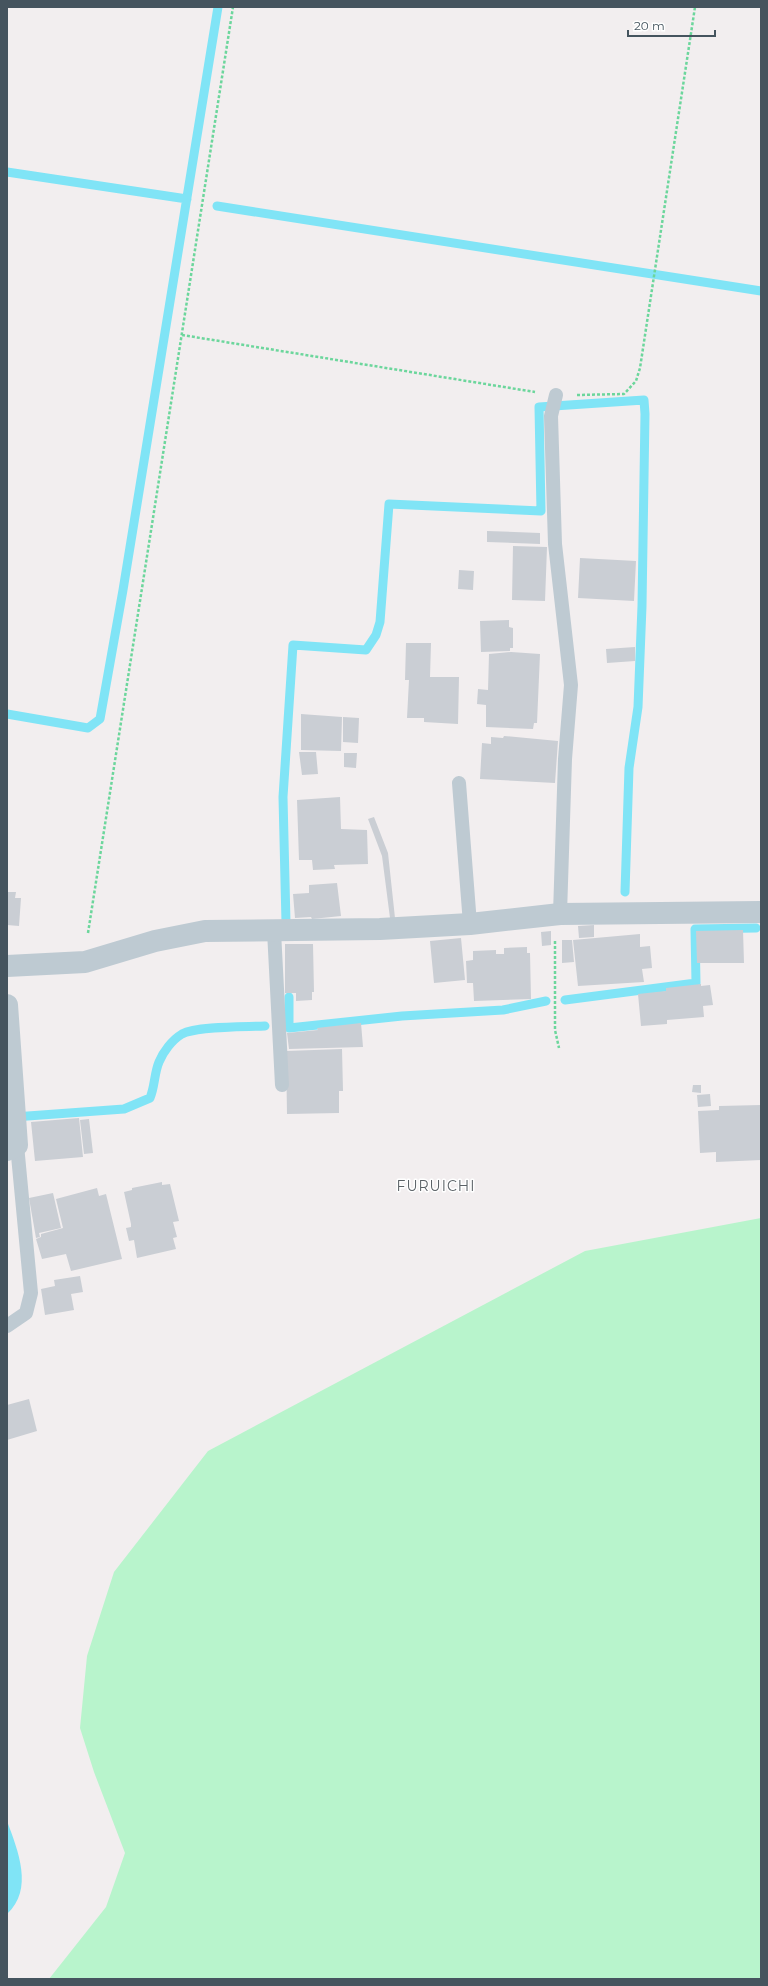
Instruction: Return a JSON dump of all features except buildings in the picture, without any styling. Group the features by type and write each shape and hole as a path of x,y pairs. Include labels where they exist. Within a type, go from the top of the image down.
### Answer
{"street":[{"path":"7,966 86,962 155,941 206,931 380,929 470,924 558,914 761,912"},
{"path":"7,1005 12,1147"}],"lane":[{"path":"556,395 551,416 555,544 571,685 564,759 558,914"},
{"path":"459,782 470,924"},
{"path":"274,931 282,1085"},
{"path":"7,1326 26,1313 32,1293 12,1147"}],"path":[{"path":"86,962 90,919 233,7"},
{"path":"182,335 556,395 599,396 624,394 636,381 642,352 695,7"},
{"path":"558,914 554,983 555,1030 560,1048"}],"green space":[{"path":"761,1218 761,1979 49,1979 106,1907 125,1853 94,1772 80,1728 87,1656 114,1572 208,1451 585,1251"}],"water":[{"path":"7,1821 19,1857 22,1881 20,1893 15,1904 7,1914"}],"waterway":[{"path":"7,714 88,728 100,719 123,590 218,7"},
{"path":"7,172 187,199"},
{"path":"217,206 761,291"},
{"path":"286,923 283,797 293,645 366,650 376,635 380,622 389,504 541,511 539,407 644,400 642,606 638,707 629,768 625,892"},
{"path":"565,1000 696,983 695,929 756,928"},
{"path":"289,997 289,1028 402,1016 503,1010 546,1001"},
{"path":"14,1117 124,1109 150,1098 157,1066 165,1050 182,1034 189,1031 210,1028 265,1026"}],"district":[{"name":"FURUICHI","path":"436,1186"}]}
